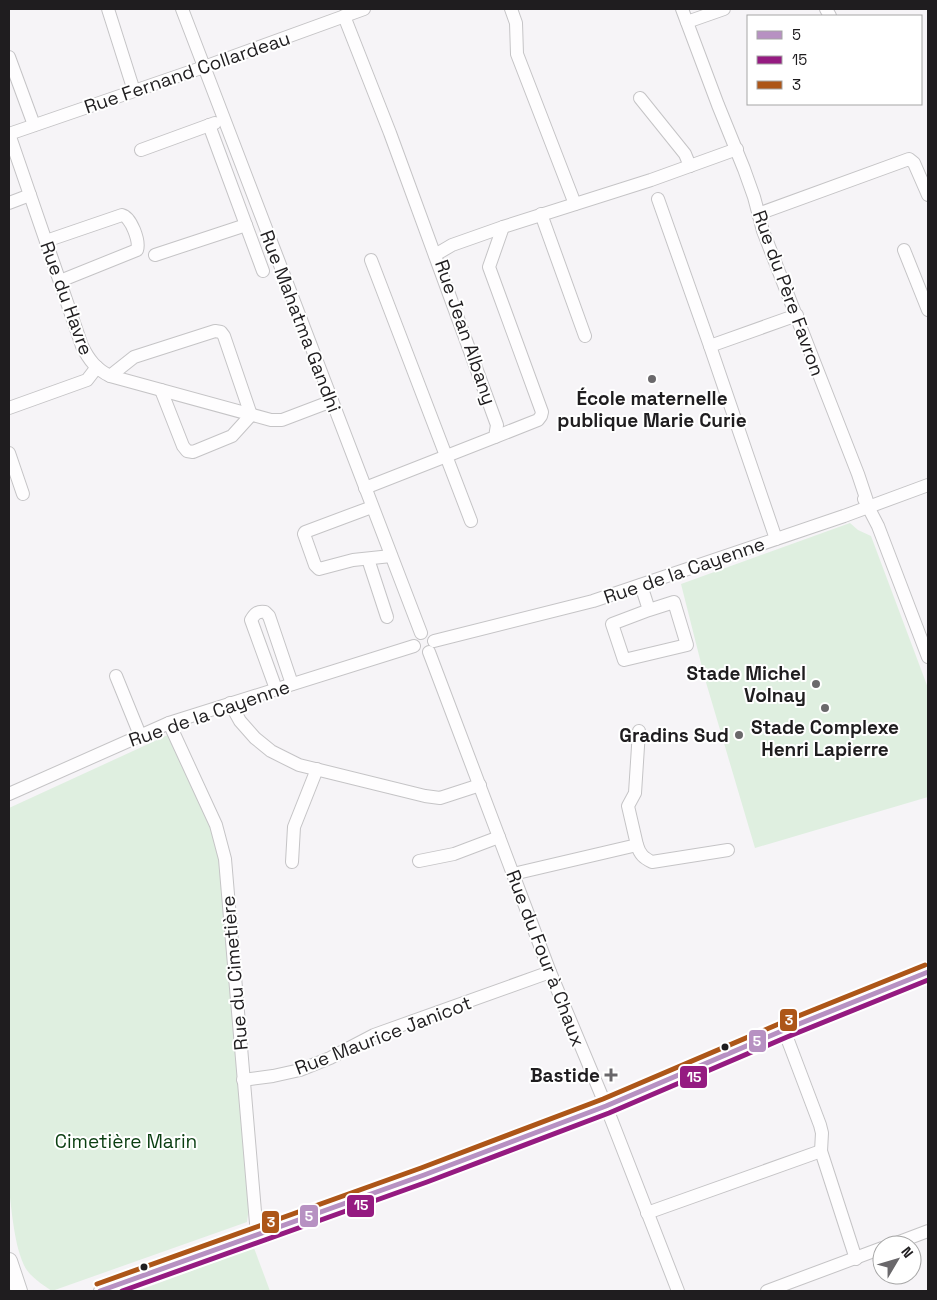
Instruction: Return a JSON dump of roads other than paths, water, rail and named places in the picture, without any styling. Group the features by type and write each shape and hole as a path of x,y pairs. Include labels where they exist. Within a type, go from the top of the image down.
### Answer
{"main road":[{"path":"9,1261 19,1291"}],"street":[{"path":"108,9 134,91"},
{"name":"Rue Mahatma Gandhi","path":"182,9 421,633"},
{"name":"Rue Fernand Collardeau","path":"9,134 204,67 364,9"},
{"path":"511,9 516,29 517,54 575,204"},
{"name":"Rue du Père Favron","path":"682,9 718,105 723,134 754,197 759,218 869,507 923,628 928,657"},
{"path":"687,22 724,9"},
{"path":"344,16 436,255"},
{"path":"9,57 34,125"},
{"path":"640,98 685,154 690,166"},
{"path":"141,150 224,120"},
{"path":"209,126 263,270"},
{"name":"Rue du Havre","path":"9,134 82,346 89,360 96,368 110,376 271,420 282,420 332,401"},
{"name":"Rue Jean Albany","path":"495,437 497,425 436,255 452,245 503,227 651,180 733,151"},
{"path":"759,218 909,159 914,163 928,195"},
{"path":"9,202 30,195"},
{"path":"658,199 776,539"},
{"path":"541,214 585,336"},
{"path":"46,241 122,215 130,220 138,246 137,250 60,281"},
{"path":"155,255 246,225"},
{"path":"365,488 538,420 541,416 542,412 489,267 503,227"},
{"path":"904,250 928,310"},
{"path":"371,260 471,521"},
{"path":"710,346 796,315"},
{"path":"110,376 134,357 214,331 220,332 224,336 251,415 232,436 193,452 188,451 183,446 161,390"},
{"path":"9,408 87,380 96,368"},
{"path":"9,453 23,494"},
{"name":"Rue de la Cayenne","path":"432,646 593,601 928,485"},
{"path":"372,507 308,530 304,534 316,568 353,560 391,556"},
{"path":"368,559 387,617"},
{"path":"641,585 649,610"},
{"path":"674,602 686,645 624,660 612,624 649,610 674,602"},
{"path":"276,689 251,620 254,614 259,611 265,612 269,616 292,684"},
{"path":"421,633 429,634 432,646 420,652 414,646 415,638 421,633"},
{"name":"Rue de la Cayenne","path":"9,794 169,723 414,646"},
{"name":"Rue du Four à Chaux","path":"432,646 480,785 550,972 606,1106 678,1291"},
{"path":"116,676 140,735"},
{"path":"230,703 240,721 255,738 271,751 299,764 425,796 440,798 480,785"},
{"name":"Rue du Cimetière","path":"169,723 222,841 257,1234"},
{"path":"639,731 635,793 628,806 639,854 652,862 728,850"},
{"path":"292,862 294,827 317,769"},
{"path":"419,861 454,854 499,837"},
{"path":"513,874 637,846"},
{"name":"Rue Maurice Janicot","path":"243,1080 300,1070 330,1058 374,1035 550,972"},
{"path":"100,1291 606,1106 784,1030 928,972"},
{"path":"784,1030 820,1126 822,1133 821,1151 856,1258"},
{"path":"647,1213 821,1151"},
{"path":"767,1291 872,1252"}],"place":[{"name":"École maternelle publique Marie Curie","path":"652,379"},
{"name":"Stade Michel Volnay","path":"816,684"},
{"name":"Stade Complexe Henri Lapierre","path":"825,708"},
{"name":"Gradins Sud","path":"739,735"},
{"name":"Bastide","path":"611,1075"}],"park label":[{"name":"Cimetière Marin","path":"126,1141"}]}
